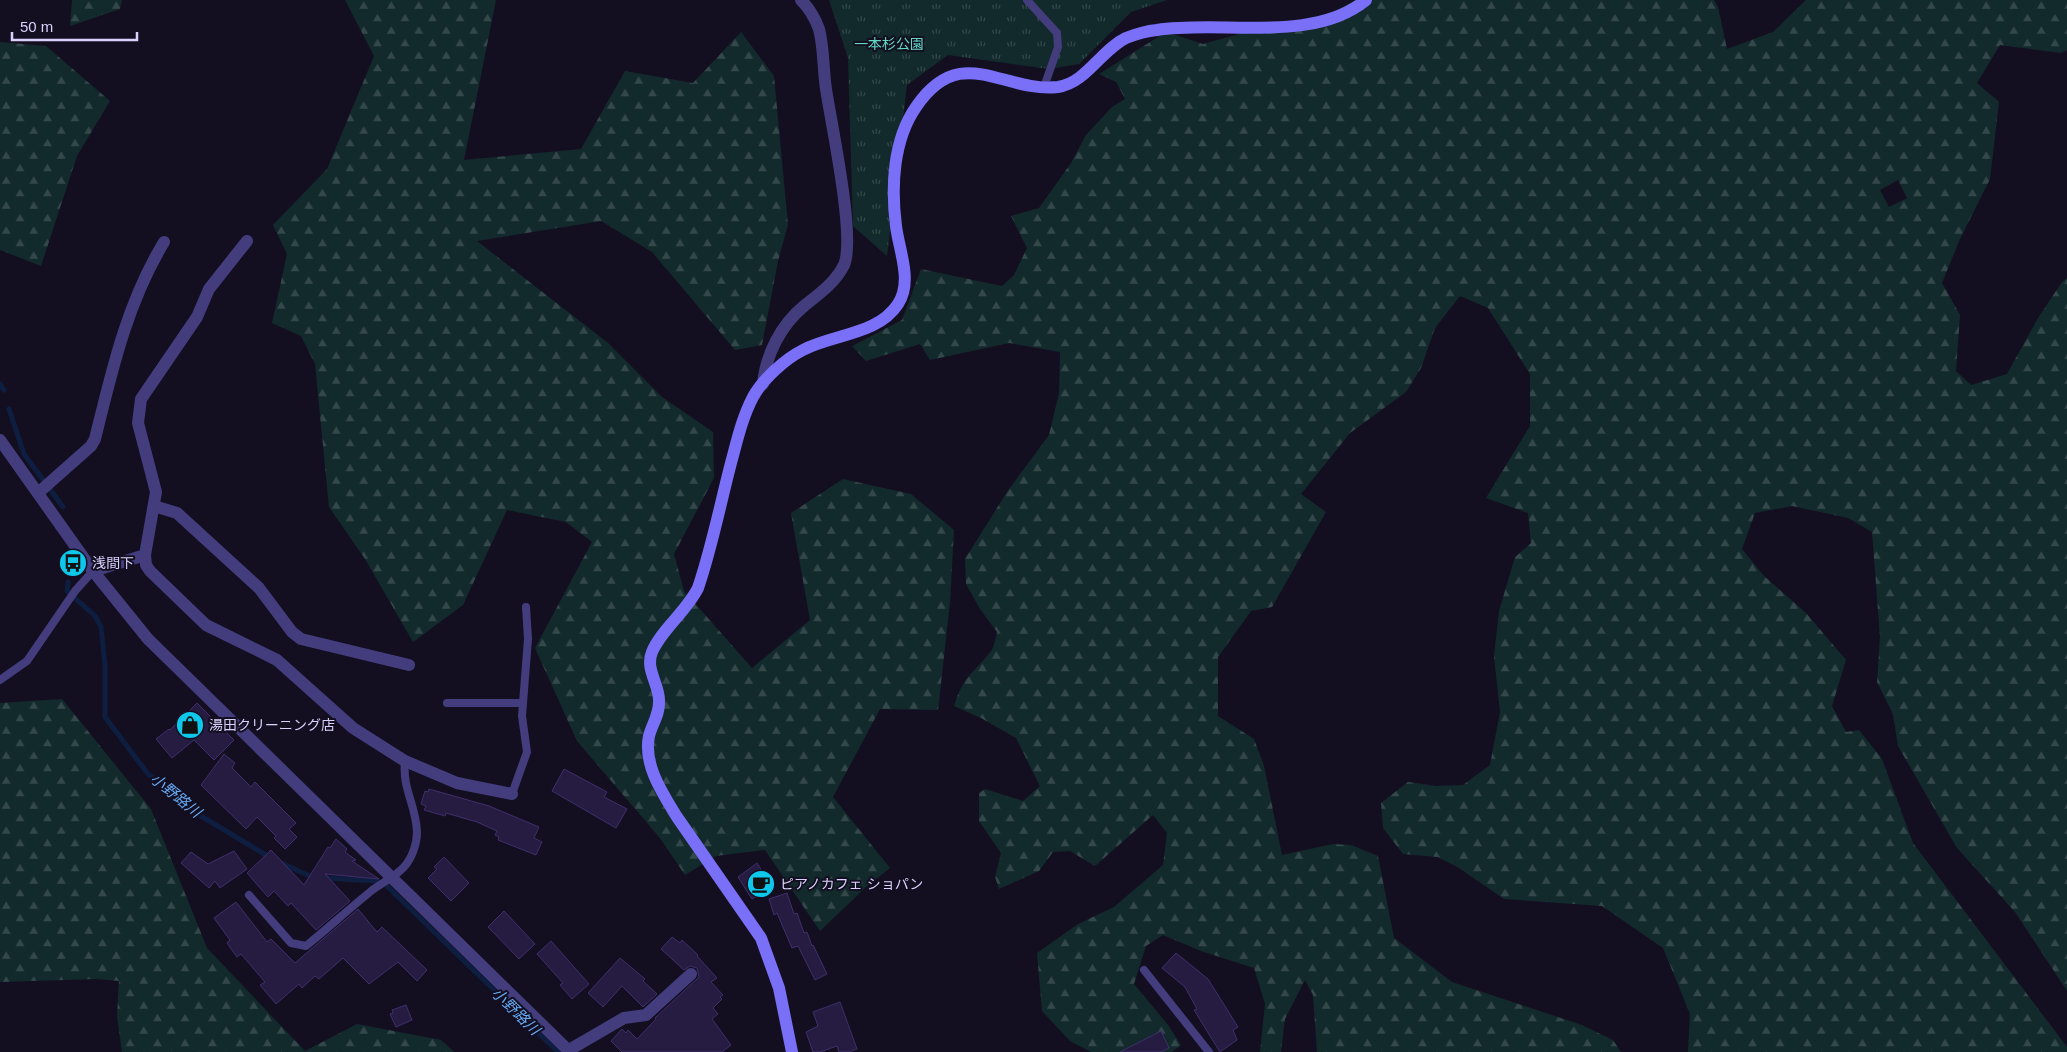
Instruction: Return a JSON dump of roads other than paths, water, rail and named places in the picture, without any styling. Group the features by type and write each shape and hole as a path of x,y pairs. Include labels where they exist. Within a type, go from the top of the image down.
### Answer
{"main road":[{"path":"792,1052 779,988 762,938 677,817 656,778 648,750 650,733 657,718 660,702 650,663 652,652 688,607 698,588 741,428 752,399 776,370 802,350 875,324 889,315 900,302 904,289 904,275 895,216 897,160 906,124 922,99 946,79 965,73 995,76 1044,87 1070,85 1125,38 1180,27 1304,25 1349,12 1366,0"}],"street":[{"path":"763,384 764,366 780,334 791,318 834,281 844,265 847,252 842,191 826,89 820,36 811,12 801,0"},
{"path":"247,241 209,289 197,317 141,399 138,422 156,492 145,555 146,565 199,620 277,660 353,728 405,761 457,783 512,794"},
{"path":"38,493 91,446 95,439 120,337 151,263 164,242"},
{"path":"0,440 118,605 148,639 569,1051 624,1018 646,1016 691,974"},
{"path":"154,506 177,513 259,588 292,632 301,639 409,665"},
{"path":"93,571 145,555"}],"lane":[{"path":"1026,0 1057,33 1058,47 1044,87"},
{"path":"0,680 27,661 75,591 93,571"},
{"path":"512,794 527,752 522,703 528,639 526,607"},
{"path":"447,703 522,703"},
{"path":"249,895 292,943 306,946 372,890 392,878 405,865 414,850 417,833 414,813 406,791 405,761"},
{"path":"1144,970 1209,1052"}],"waterway":[{"path":"0,384 4,390"},
{"path":"9,409 24,454 63,507"},
{"name":"小野路川","path":"68,582 67,591 95,616 101,627 105,665 105,717 148,774 201,816 271,858"},
{"name":"小野路川","path":"279,862 314,878"},
{"name":"小野路川","path":"323,878 377,881"},
{"name":"小野路川","path":"388,887 558,1052"}],"place":[{"name":"浅間下","path":"73,563"},
{"name":"湯田クリーニング店","path":"190,725"},
{"name":"ピアノカフェ ショパン","path":"761,884"}],"park label":[{"name":"一本杉公園","path":"889,44"}]}
